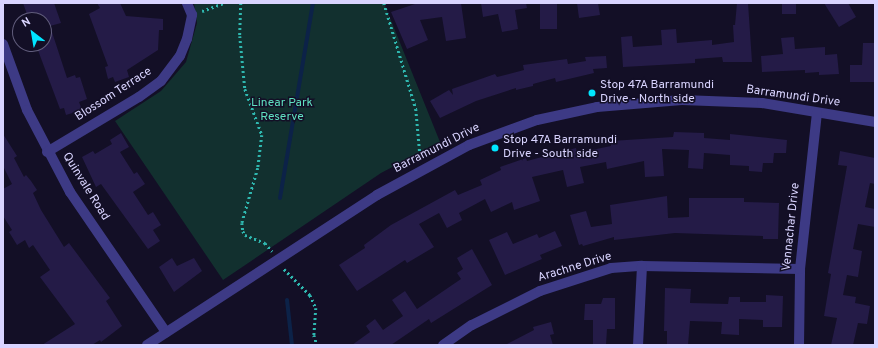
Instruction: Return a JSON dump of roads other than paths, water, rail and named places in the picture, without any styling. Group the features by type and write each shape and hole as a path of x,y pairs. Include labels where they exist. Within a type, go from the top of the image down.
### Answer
{"street":[{"name":"Blossom Terrace","path":"47,152 122,108 161,81 180,56 192,15 187,3"},
{"name":"Quinvale Road","path":"3,44 25,104 47,152 70,192 166,332"},
{"name":"Barramundi Drive","path":"148,345 377,195 469,145 537,120 597,107 682,100 762,103 875,122"},
{"name":"Vennachar Drive","path":"798,345 800,269 818,113"},
{"name":"Arachne Drive","path":"443,345 472,325 540,291 611,268 642,266 800,269"},
{"path":"638,345 642,266"}],"waterway":[{"path":"280,198 313,3"},
{"path":"287,300 292,345"}],"place":[{"name":"Stop 47A Barramundi Drive - North side","path":"592,93"},
{"name":"Stop 47A Barramundi Drive - South side","path":"495,148"}],"park label":[{"name":"Linear Park Reserve","path":"282,111"}]}
